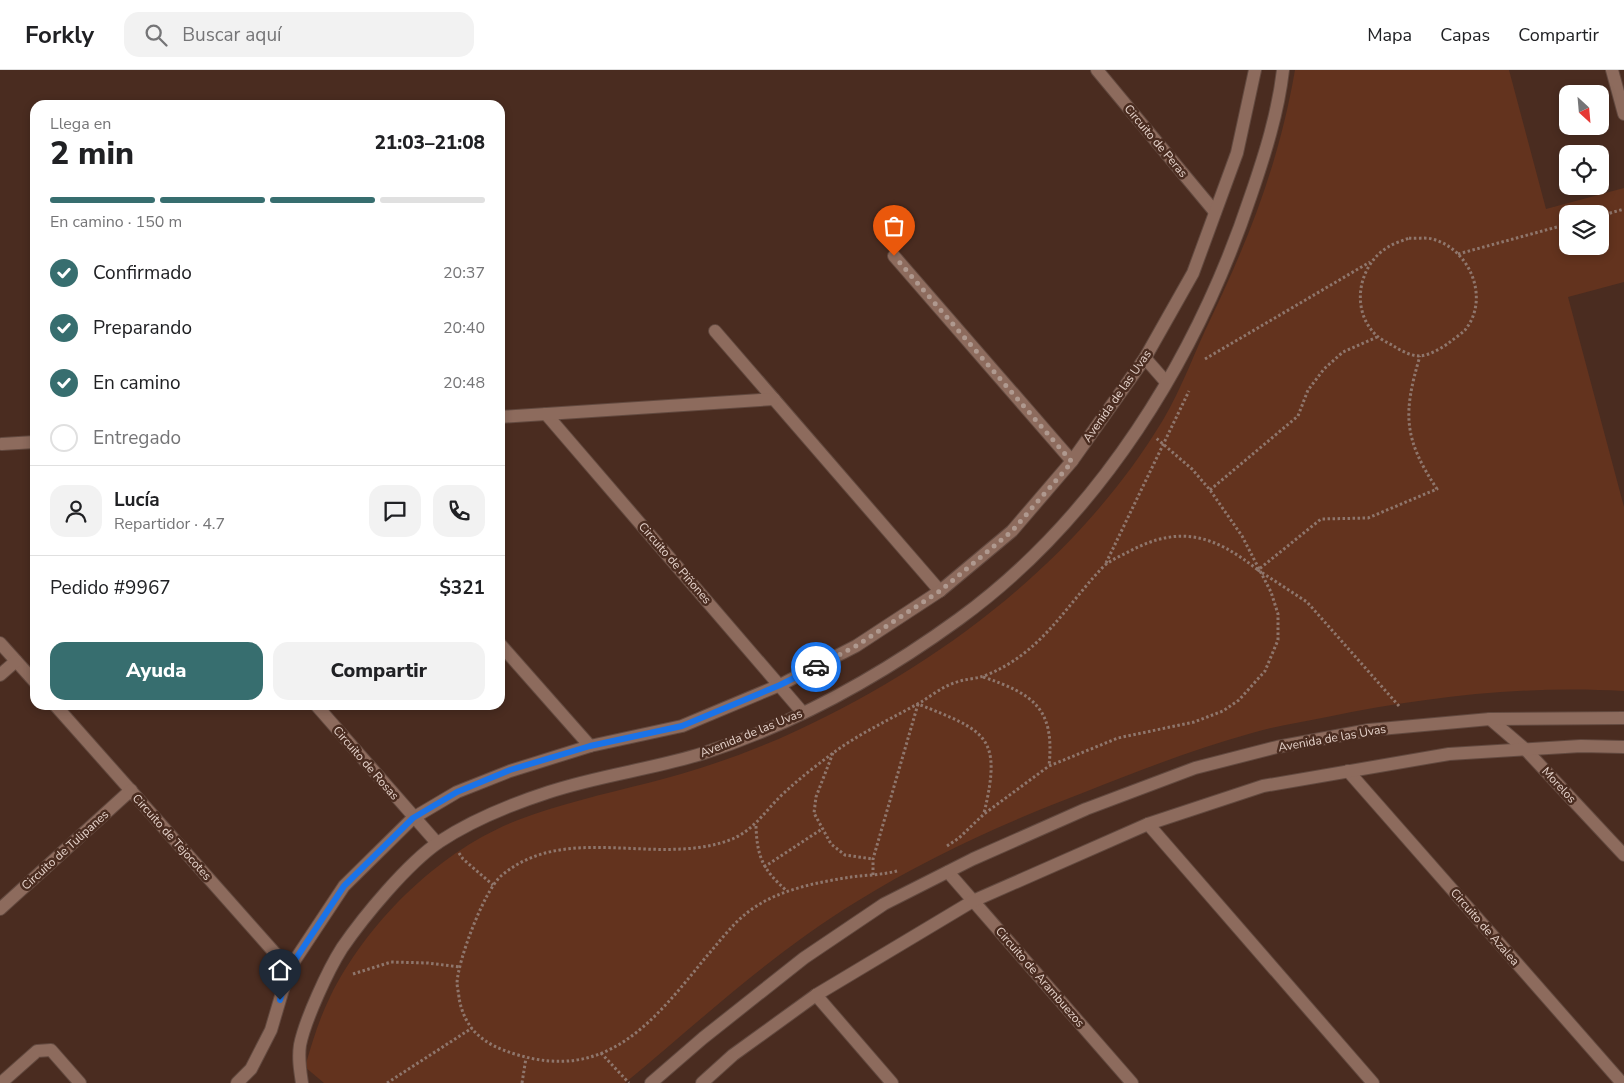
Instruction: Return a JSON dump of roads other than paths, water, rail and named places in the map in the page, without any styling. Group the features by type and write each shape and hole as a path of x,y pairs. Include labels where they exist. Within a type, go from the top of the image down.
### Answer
{"street":[{"name":"Circuito de Peras","path":"1097,70 1215,212"},
{"name":"Avenida de las Uvas","path":"237,1083 251,1069 270,1030 289,969 344,886 414,818 457,792 510,770 590,746 682,726 780,685 856,646 940,591 1012,531 1072,462 1145,358 1193,273 1237,153 1255,70"},
{"name":"Avenida de las Uvas","path":"302,1083 299,1064 300,1043 329,968 359,925 416,862 437,843 469,824 550,791 704,753 803,713 874,674 959,619 1034,557 1098,486 1141,426 1216,287 1242,222 1280,96 1283,70"},
{"path":"1612,70 1624,114"},
{"path":"894,256 1072,462"},
{"path":"715,331 940,591"},
{"path":"1145,358 1166,382"},
{"path":"505,417 774,399"},
{"name":"Circuito de Piñones","path":"546,414 803,713"},
{"path":"2,444 30,442"},
{"path":"0,644 30,676"},
{"path":"505,650 590,746"},
{"path":"0,675 16,661"},
{"name":"Circuito de Tejocotes","path":"59,710 289,969"},
{"name":"Circuito de Rosas","path":"320,710 437,843"},
{"name":"Avenida de las Uvas","path":"651,1083 703,1038 804,958 884,904 948,872 1086,809 1195,768 1277,748 1369,730 1490,719 1624,718"},
{"name":"Morelos","path":"1490,719 1524,749 1624,855"},
{"path":"702,1083 733,1055 816,995 973,901 1148,824 1263,786 1449,754 1582,746 1624,747"},
{"name":"Circuito de Azalea","path":"1348,771 1622,1083"},
{"name":"Circuito de Tulipanes","path":"0,909 131,790"},
{"path":"1148,824 1373,1083"},
{"name":"Circuito de Arambuezos","path":"948,872 1132,1083"},
{"path":"816,995 892,1083"},
{"path":"2,1083 37,1051 51,1050 80,1083"}]}
